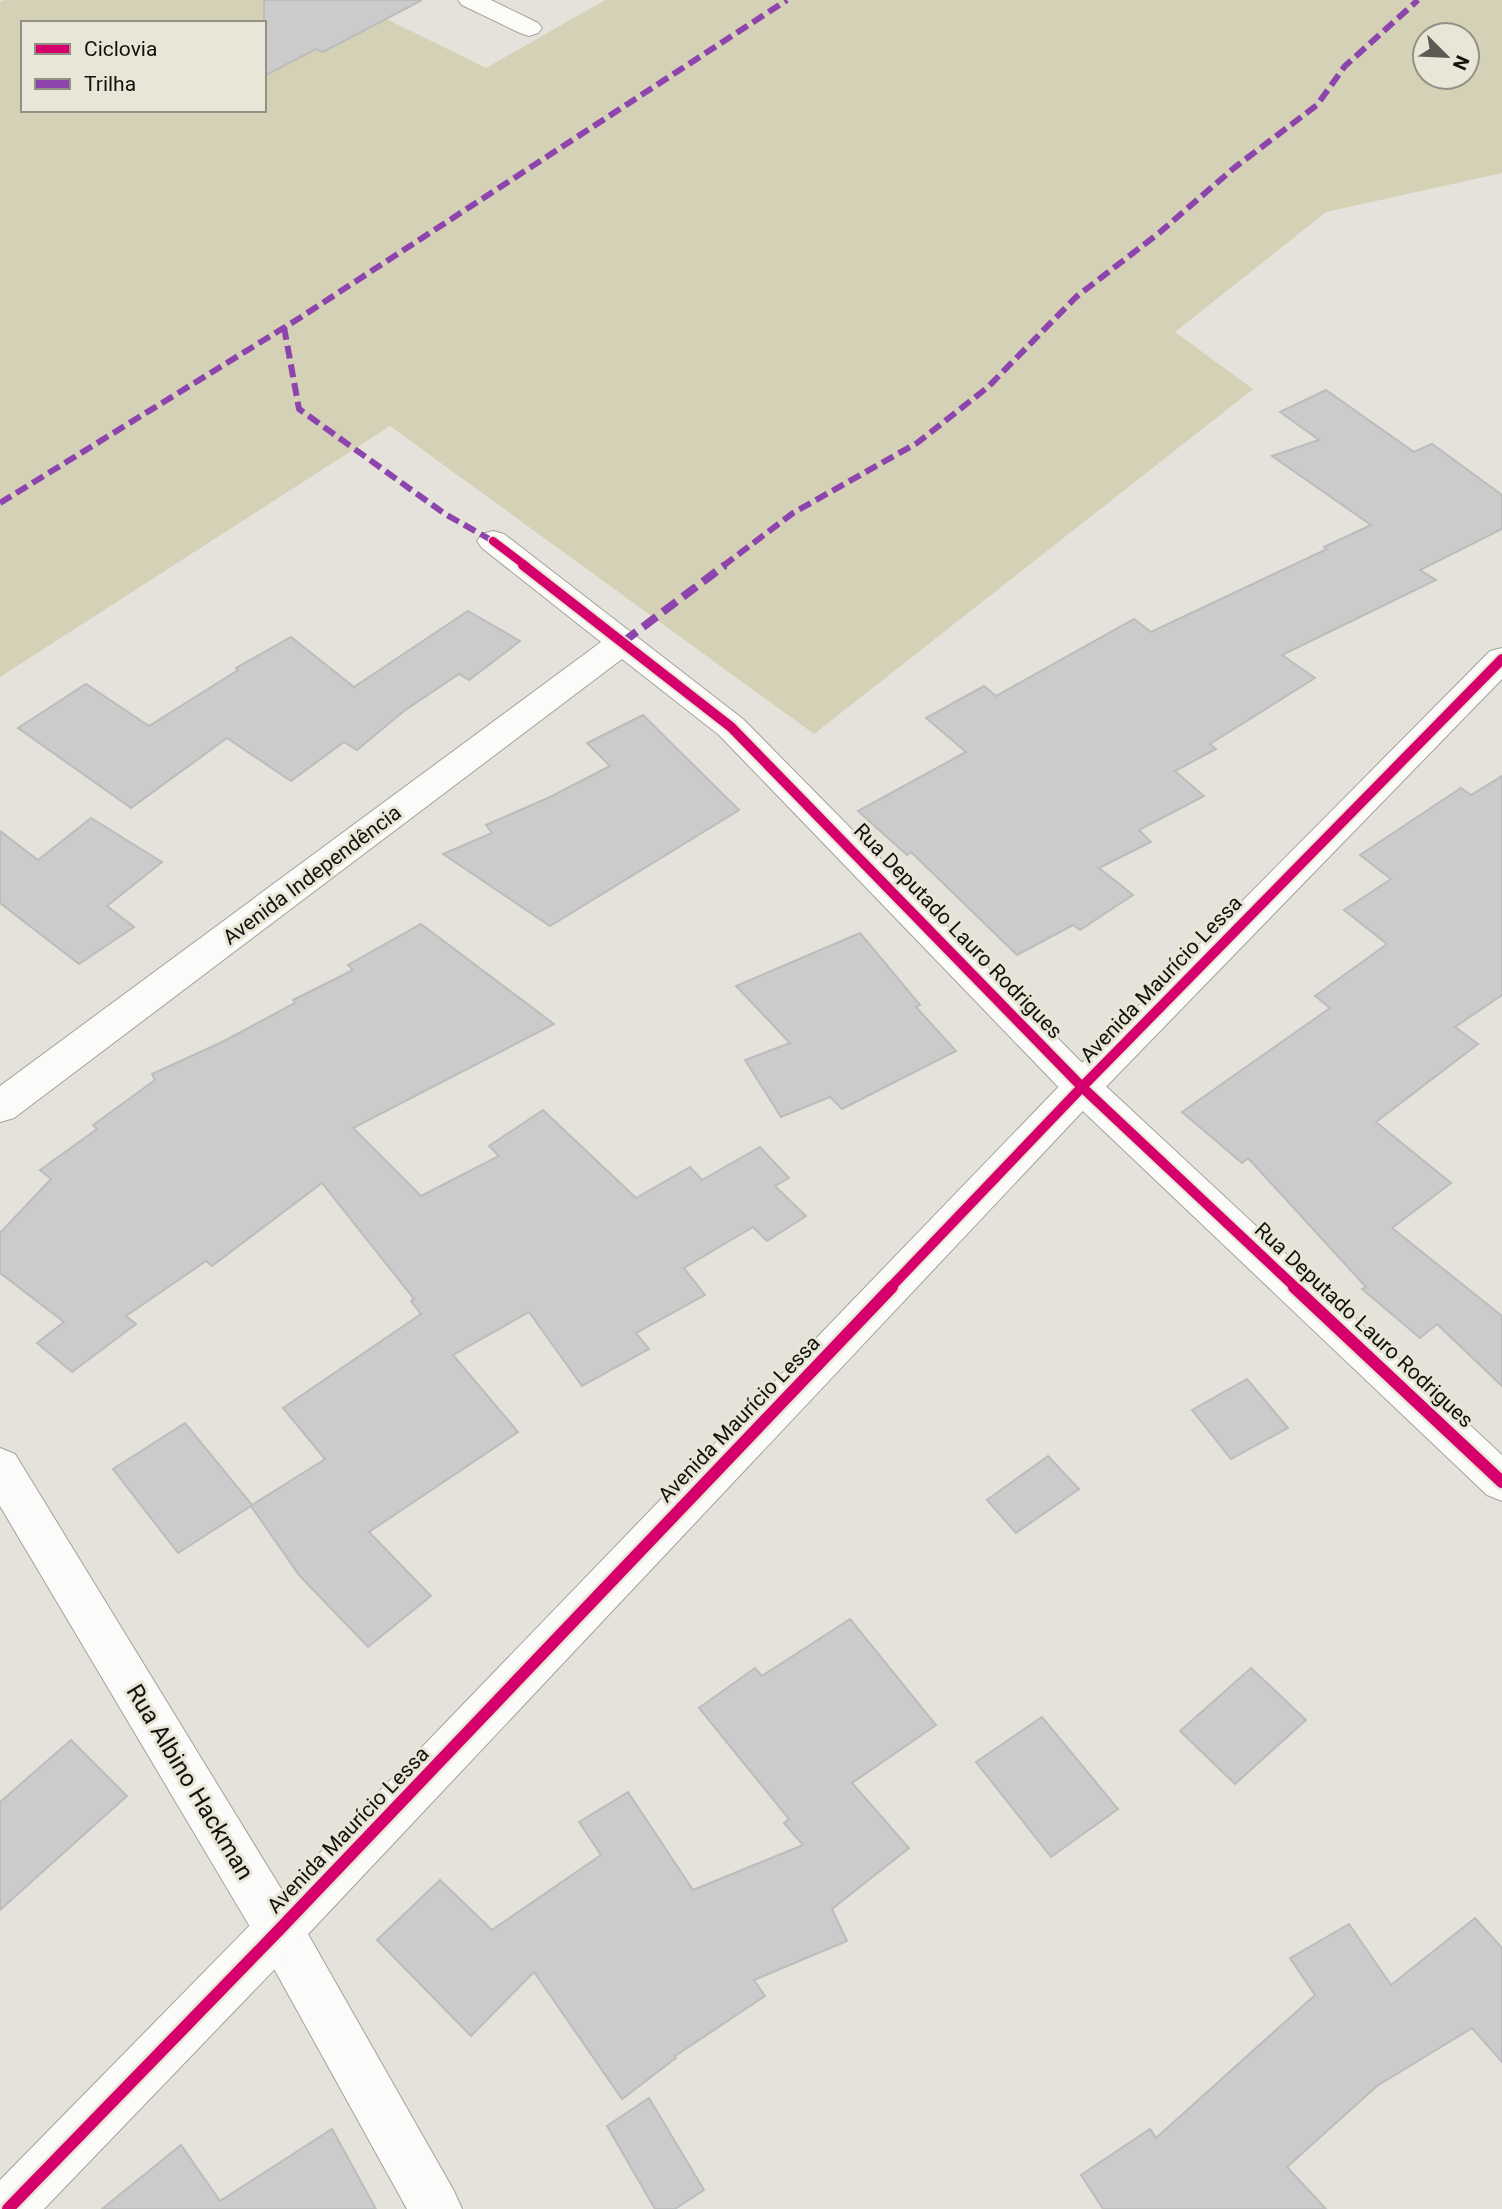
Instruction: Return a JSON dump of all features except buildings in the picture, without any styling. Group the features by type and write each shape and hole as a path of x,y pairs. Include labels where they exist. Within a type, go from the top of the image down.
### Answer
{"street":[{"path":"477,1 528,28"},
{"name":"Rua Deputado Lauro Rodrigues","path":"492,541 731,727 1082,1087 1502,1482"},
{"name":"Avenida Independência","path":"0,1107 623,642"},
{"name":"Avenida Maurício Lessa","path":"8,2209 279,1930 1082,1087 1502,659"},
{"name":"Rua Albino Hackman","path":"0,1467 279,1930 436,2209"}],"shaded area":[{"path":"348,0 486,68 605,0 1502,0 1502,173 1326,212 1175,332 1253,389 814,734 390,426 0,677 0,2"}],"marked path":[{"path":"0,503 298,319 787,0"},
{"path":"623,642 793,513 917,443 988,387 1076,297 1159,233 1234,168 1317,105 1345,66 1418,0"},
{"path":"284,327 299,409 445,514 493,541"}],"cycle path":[{"path":"493,541 731,727 1082,1087 1502,1482"},
{"path":"8,2209 279,1930 1082,1087 1502,659"}]}
